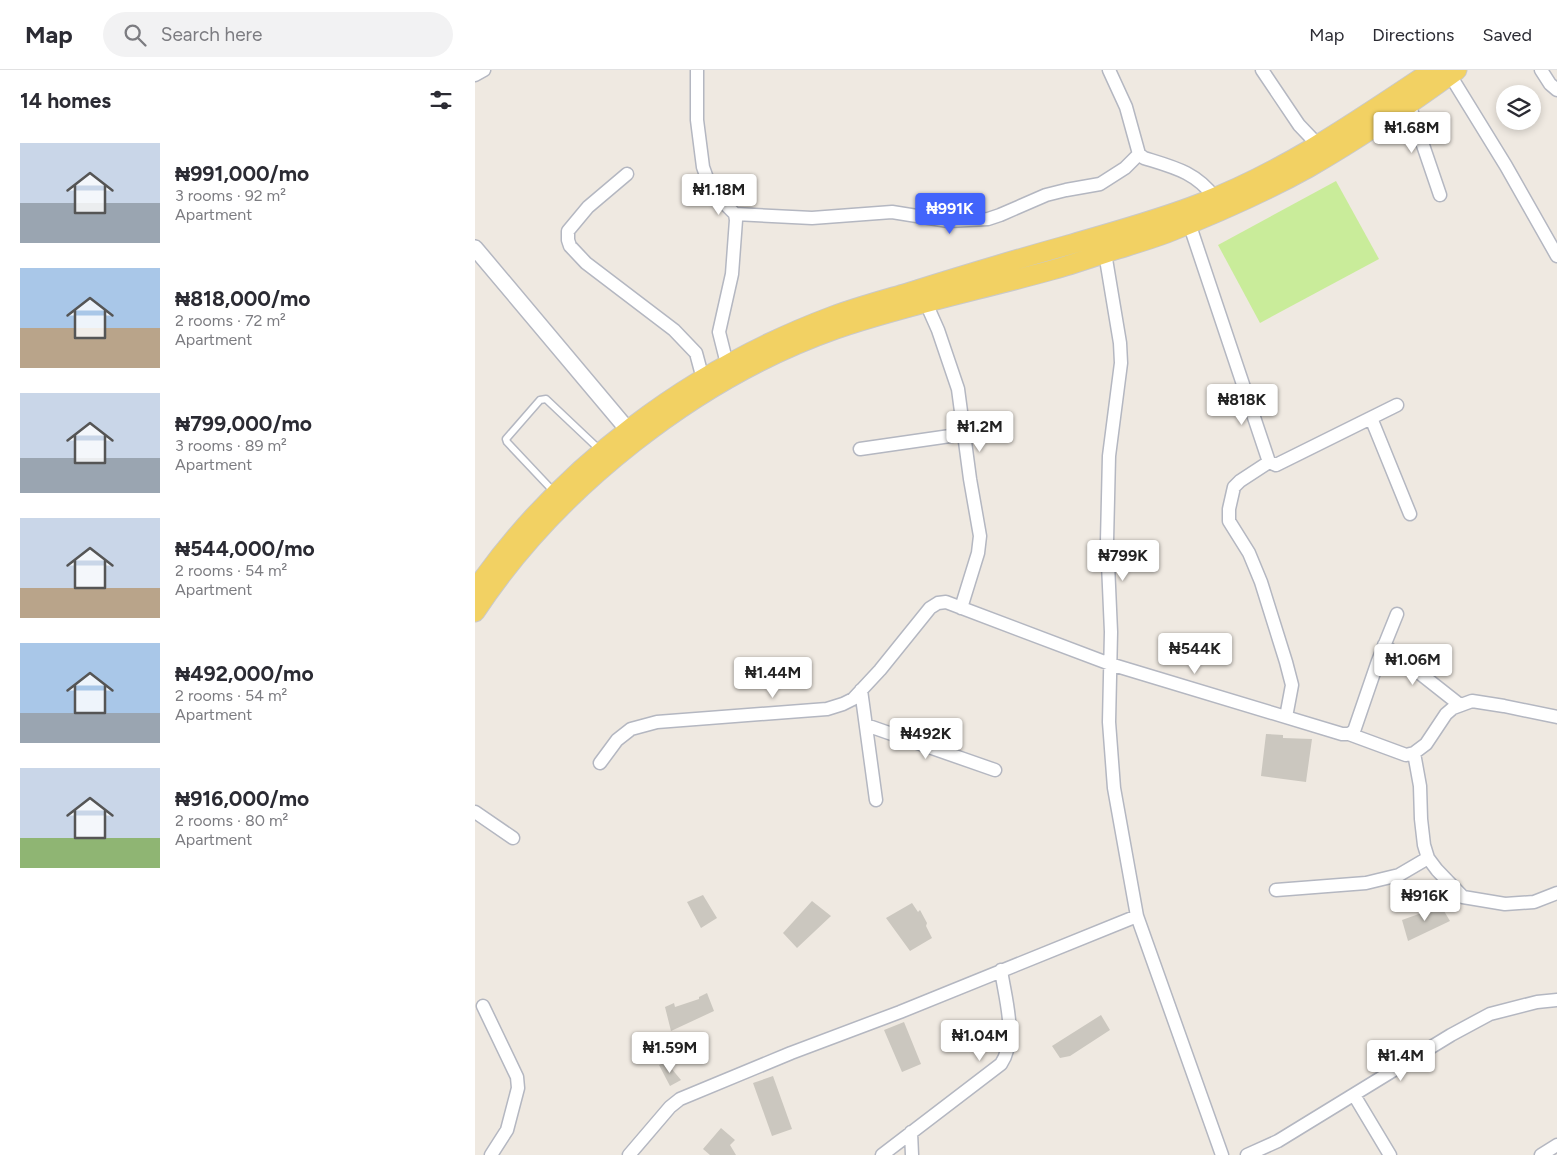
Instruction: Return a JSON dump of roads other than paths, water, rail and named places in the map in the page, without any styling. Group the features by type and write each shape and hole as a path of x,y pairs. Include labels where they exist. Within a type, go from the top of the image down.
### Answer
{"main road":[{"path":"475,590 498,559 579,470 676,395 727,364 787,334 836,315 1123,229 1215,198 1276,170 1447,72"},
{"path":"475,612 506,570 546,523 587,482 639,438 741,371 835,329 1056,269 1166,233 1261,193 1308,168 1409,104 1447,72"}],"street":[{"path":"475,75 484,70"},
{"path":"697,70 697,120 703,167 708,181 735,214 737,233 732,274 719,332 727,364"},
{"path":"1109,70 1126,107 1139,154 1144,158 1186,172 1201,182 1215,198"},
{"path":"1262,70 1299,125 1319,146"},
{"path":"1541,70 1550,84 1557,90"},
{"path":"1447,72 1507,166 1557,256"},
{"path":"1409,104 1440,195"},
{"path":"735,214 812,218 892,212 948,221 988,219 1046,195 1101,184 1125,168 1139,154"},
{"path":"627,174 588,207 568,231 570,246 586,263 674,330 696,353 703,379"},
{"path":"1189,223 1269,462 1276,465 1397,405"},
{"path":"475,248 629,430"},
{"path":"1105,253 1119,334 1121,363 1109,456 1107,541 1111,632 1109,722 1114,788 1137,916 1222,1155"},
{"path":"926,303 938,330 957,389 980,536 978,553 961,608"},
{"path":"1371,418 1410,514"},
{"path":"860,449 964,434"},
{"path":"1269,462 1240,481 1234,488 1229,509 1229,521 1249,553 1261,582 1286,662 1291,685 1285,717"},
{"path":"600,763 617,740 631,729 657,722 827,709 843,704 853,699 880,670 930,608 938,603 946,602 1110,664 1342,734 1349,734 1406,754 1414,753 1426,744 1446,714 1460,705 1472,701 1557,717"},
{"path":"1349,734 1354,731 1384,645 1397,614"},
{"path":"1384,645 1460,705"},
{"path":"861,690 876,800"},
{"path":"866,725 995,770"},
{"path":"1414,753 1420,786 1424,845 1428,858 1463,897 1505,904 1534,902 1557,893"},
{"path":"475,812 513,838"},
{"path":"1276,890 1366,883 1399,875 1428,858"},
{"path":"629,1155 669,1107 680,1099 1137,916"},
{"path":"882,1155 1001,1064 1006,1055 1009,1024 1001,970"},
{"path":"1247,1155 1278,1141 1451,1035 1490,1014 1537,1002 1557,1000"},
{"path":"483,1006 517,1077 518,1088 507,1130 491,1155"},
{"path":"1354,1094 1389,1155"},
{"path":"911,1132 911,1155"},
{"path":"1541,1155 1557,1145"}],"lane":[{"path":"556,494 506,439 540,400 546,399 602,452"}]}
